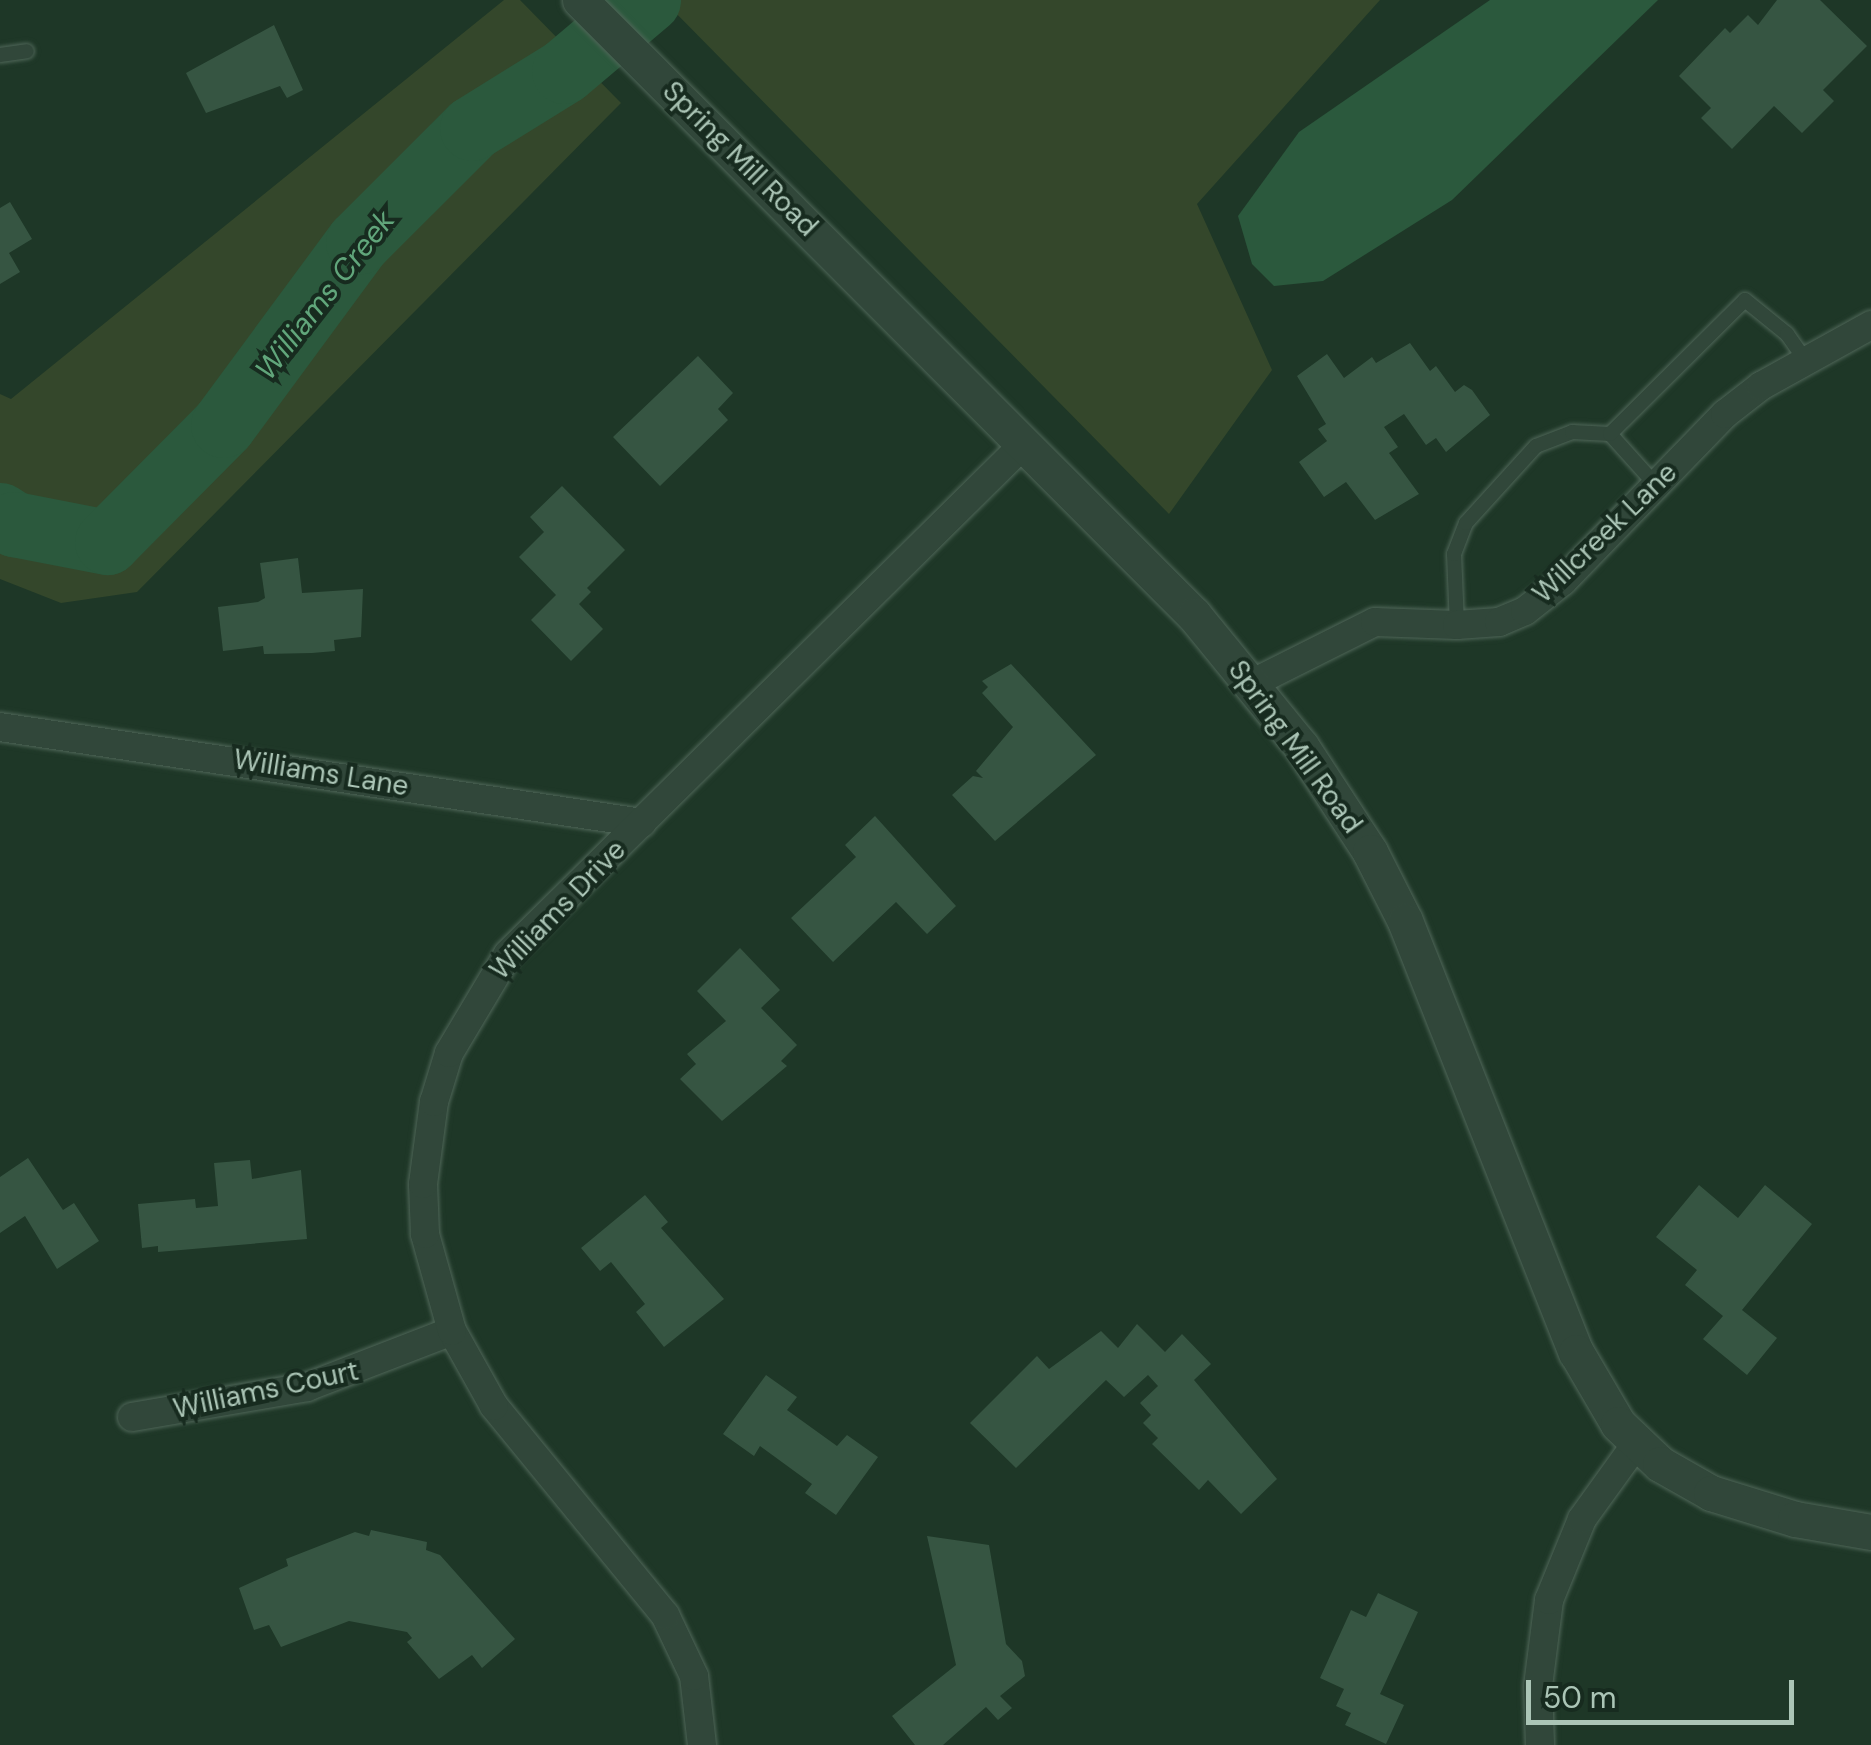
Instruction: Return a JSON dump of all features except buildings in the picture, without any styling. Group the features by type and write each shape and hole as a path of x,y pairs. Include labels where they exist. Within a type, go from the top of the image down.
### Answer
{"street":[{"name":"Spring Mill Road","path":"580,0 1025,443 1253,682 1343,809 1405,921 1576,1352 1600,1400 1636,1444 1712,1493 1795,1519 1871,1532"},
{"name":"Willcreek Lane","path":"1253,682 1374,622 1499,622 1548,595 1724,414 1806,361 1871,326"},
{"name":"Williams Drive","path":"702,1745 694,1676 665,1615 494,1406 452,1331 428,1250 423,1184 427,1134 449,1054 508,954 1025,443"},
{"name":"Williams Lane","path":"0,727 642,823"},
{"name":"Williams Court","path":"132,1417 307,1388 452,1331"},
{"path":"1540,1745 1538,1686 1549,1600 1582,1520 1636,1444"}],"lane":[{"path":"0,55 27,51"},
{"path":"1610,434 1745,300 1787,334 1806,361"},
{"path":"1457,625 1454,554 1487,496 1536,446 1572,432 1610,434 1655,484"}],"shaded area":[{"path":"504,0 520,0 621,103 137,592 61,603 0,579 0,394 11,399"},
{"path":"663,0 1380,0 1197,204 1272,370 1169,514"},
{"path":"1490,0 1658,0 1452,200 1323,281 1274,286 1252,264 1238,216 1299,132"}],"waterway":[{"name":"Williams Creek","path":"0,515 14,524 107,542 223,425 358,242 472,128 564,71 648,0"}]}
